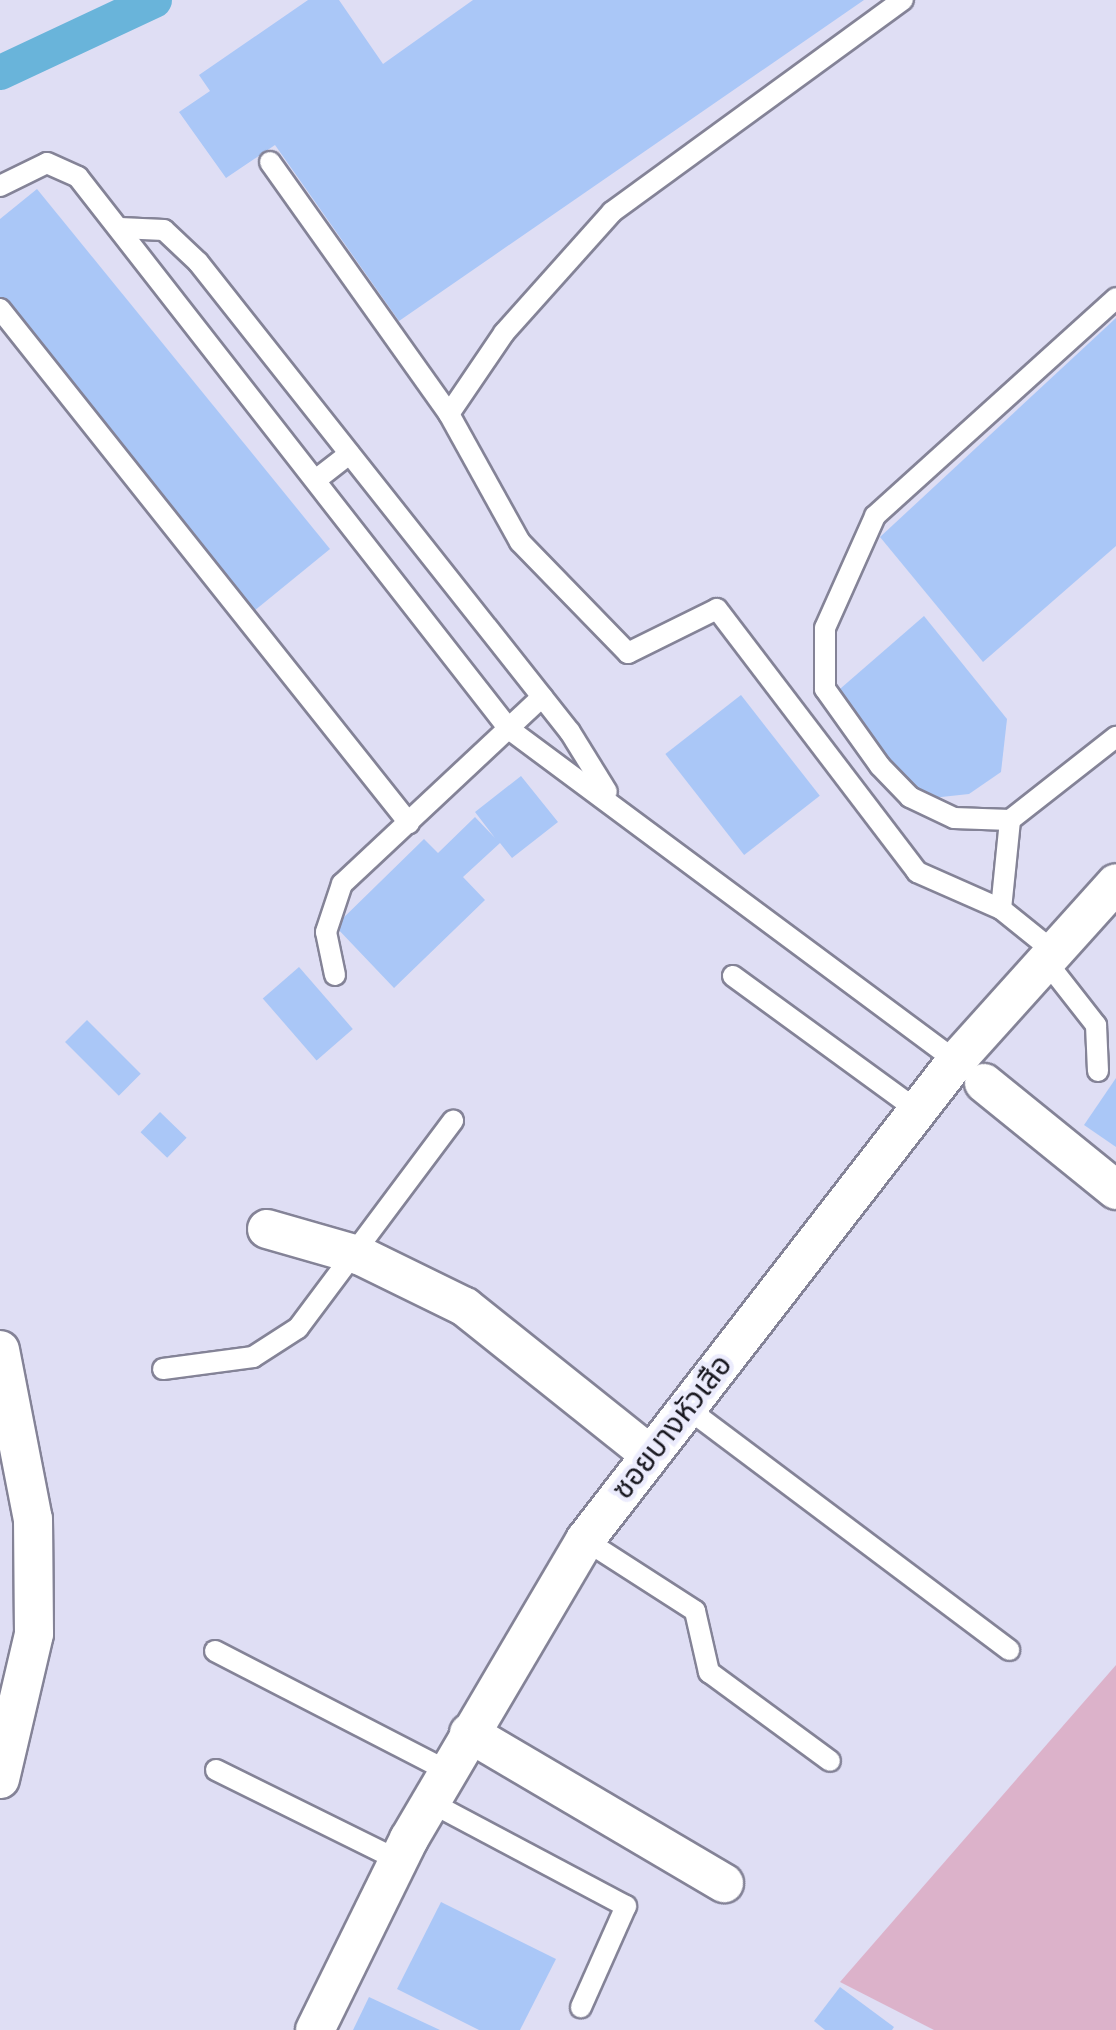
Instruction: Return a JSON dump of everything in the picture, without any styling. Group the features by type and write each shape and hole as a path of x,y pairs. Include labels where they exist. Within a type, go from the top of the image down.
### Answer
{"street":[{"name":"ซอยบางหัวเสือ","path":"315,2030 438,1787 585,1540 918,1112 970,1072 1049,956 1116,883"},
{"path":"970,1072 1116,1190"},
{"path":"266,1230 361,1256 465,1307 649,1454"},
{"path":"0,1350 16,1514 34,1634 0,1778"},
{"path":"469,1733 724,1884"}],"lane":[{"path":"448,414 504,333 612,212 903,0"},
{"path":"270,162 448,414 520,542 628,653 717,610 917,872 1002,908 1049,956 1096,1025 1098,1072"},
{"path":"0,186 24,169 60,166 120,228 510,729 610,797 970,1072"},
{"path":"120,228 147,223 187,251 542,697 610,797"},
{"path":"1116,298 875,516 825,628 825,690 880,766 910,797 954,818 1010,820 1116,737"},
{"path":"0,310 409,823"},
{"path":"318,479 349,454"},
{"path":"335,974 328,908 409,823 542,697"},
{"path":"1002,908 1010,820"},
{"path":"733,976 918,1112"},
{"path":"164,1369 220,1366 276,1344 361,1256 453,1121"},
{"path":"687,1408 1009,1650"},
{"path":"585,1540 694,1611 710,1672 830,1761"},
{"path":"215,1651 626,1906 581,2007"},
{"path":"216,1770 398,1860"}],"shaded area":[{"path":"1116,1665 1116,2030 934,2030 840,1982"}],"building":[{"path":"308,0 339,0 383,64 473,0 864,0 399,321 275,145 226,178 179,112 210,91 199,75"},
{"path":"37,189 330,549 254,611 0,298 0,219"},
{"path":"1116,318 1116,546 983,662 880,537"},
{"path":"924,616 1007,719 1001,772 969,794 932,798 910,786 833,695"},
{"path":"741,695 820,796 744,855 665,754"},
{"path":"521,776 558,822 512,858 500,843 463,877 485,900 394,988 335,926 424,839 438,853 475,817 495,838 475,812"},
{"path":"299,967 353,1029 317,1060 263,998"},
{"path":"87,1020 141,1074 119,1096 65,1042"},
{"path":"1116,1078 1116,1147 1084,1125"},
{"path":"160,1112 187,1138 167,1158 141,1132"},
{"path":"441,1902 556,1959 520,2030 479,2030 397,1989"},
{"path":"840,1987 894,2027 892,2030 825,2030 814,2021"},
{"path":"369,1997 440,2030 353,2030"}],"waterway":[{"path":"0,72 154,0"}]}
